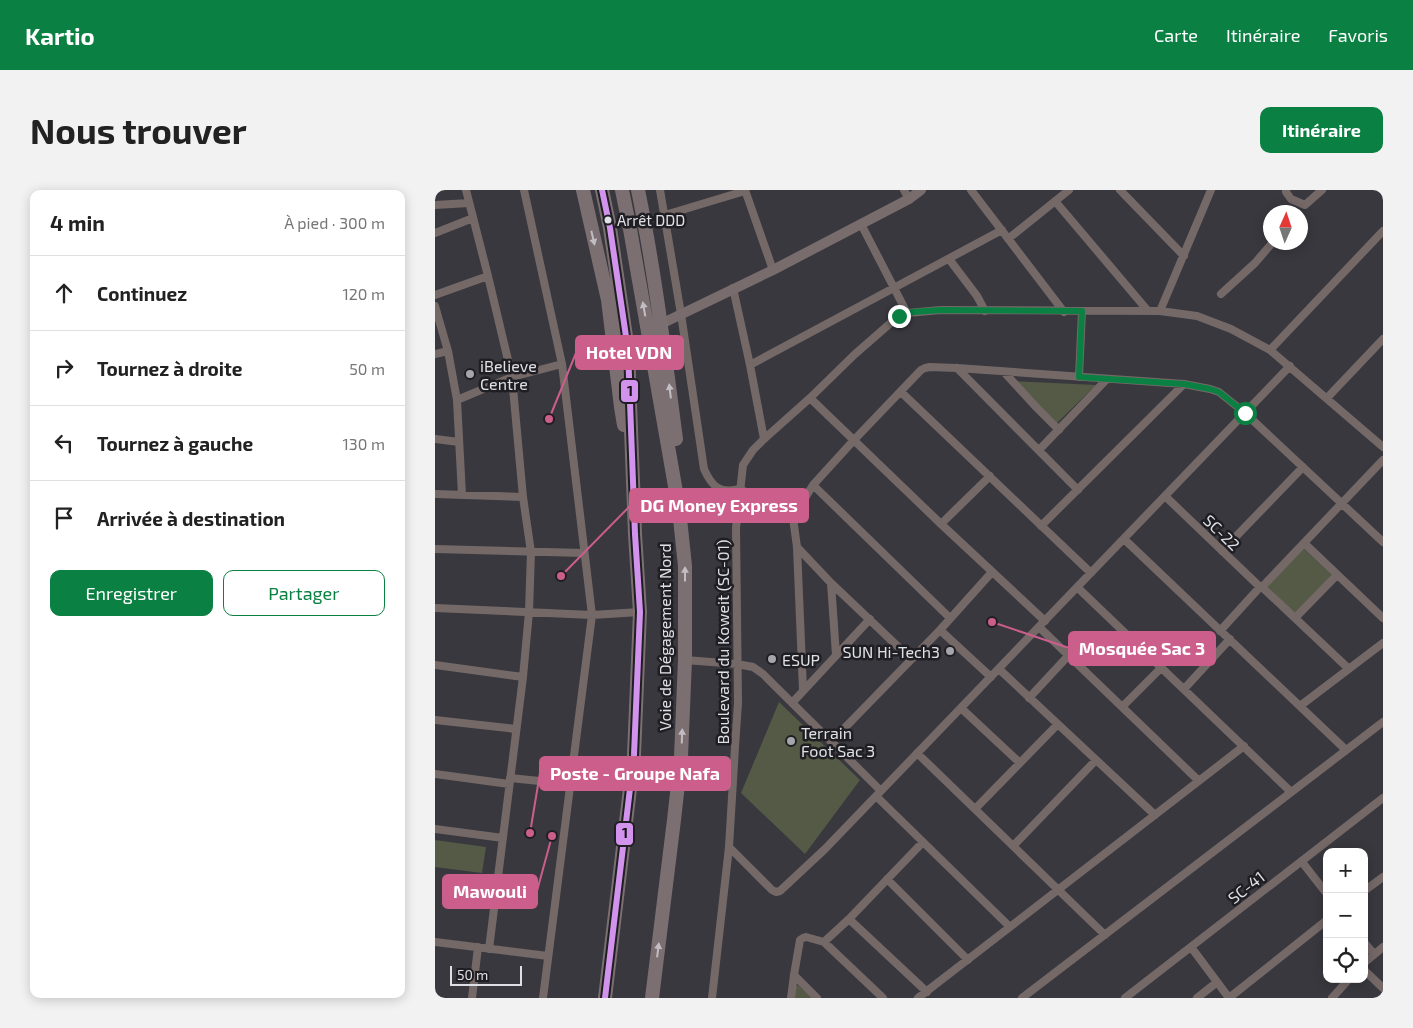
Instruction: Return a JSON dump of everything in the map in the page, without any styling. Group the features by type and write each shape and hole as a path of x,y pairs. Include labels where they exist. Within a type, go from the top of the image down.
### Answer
{"highway":[{"path":"583,190 608,300 621,407 632,467"},
{"name":"Voie de Dégagement Nord","path":"602,190 610,228 628,350 640,612 634,755 605,998"},
{"name":"Voie de Dégagement Nord","path":"622,190 679,509 685,566 685,660 680,766 675,820 652,998"},
{"path":"638,190 661,324 679,466 679,509"}],"street":[{"path":"466,190 512,377 523,497 531,552 529,612 523,677 489,949"},
{"path":"524,190 561,364 592,615 543,998"},
{"path":"660,190 681,314 703,469 710,481 721,490 740,489 793,518"},
{"path":"665,215 745,190 773,270"},
{"path":"661,324 773,270 861,224 906,195 921,190"},
{"path":"971,190 1065,312"},
{"path":"1008,238 1069,190"},
{"path":"1120,190 1184,256"},
{"path":"1160,311 1211,190"},
{"path":"1286,190 1291,199 1305,205 1322,190"},
{"path":"1055,201 1148,311"},
{"path":"435,205 469,202"},
{"path":"435,233 473,218"},
{"path":"861,224 907,313"},
{"path":"750,365 1002,230"},
{"path":"1270,350 1383,230"},
{"path":"1221,294 1255,263 1266,250"},
{"path":"949,259 977,296 985,311"},
{"path":"435,295 488,276"},
{"path":"733,288 764,439"},
{"path":"435,306 448,351 457,400 462,495"},
{"path":"764,439 854,355 899,316 907,313 941,310 1160,311 1197,316 1231,329 1270,350 1383,448"},
{"path":"1079,377 1082,311"},
{"path":"1327,398 1383,339"},
{"path":"435,354 448,351"},
{"path":"457,400 512,377 561,364"},
{"path":"729,847 772,890 776,892 781,891 825,849 1290,366"},
{"path":"803,690 797,547 793,518 813,485 921,370 925,368 957,368 1184,384 1219,392 1303,466 1383,542"},
{"path":"957,368 1078,490"},
{"path":"1003,372 1059,430"},
{"path":"1039,450 1107,379"},
{"path":"1041,526 1184,384"},
{"path":"901,392 1091,573"},
{"path":"810,398 1045,621"},
{"path":"435,439 459,442"},
{"name":"Boulevard du Koweit (SC-01)","path":"712,998 729,847 738,703 736,528 743,465 753,450 764,439"},
{"path":"1220,631 1383,460"},
{"path":"1222,551 1303,466"},
{"path":"941,524 990,476"},
{"path":"813,485 950,618"},
{"path":"435,494 523,497"},
{"name":"SC-22","path":"1165,496 1349,669"},
{"path":"1123,539 1346,750"},
{"path":"1304,543 1383,618"},
{"path":"797,547 831,583 911,659"},
{"path":"435,549 584,553"},
{"path":"831,742 940,630 992,572"},
{"path":"1295,618 1337,575"},
{"path":"831,583 836,655"},
{"path":"1077,587 1291,792"},
{"path":"435,608 592,615 640,612"},
{"path":"792,703 870,620"},
{"path":"1039,627 1199,781"},
{"path":"940,630 991,677"},
{"path":"1184,690 1230,640"},
{"path":"1300,706 1383,643"},
{"path":"1029,698 1068,656"},
{"path":"685,660 737,664 753,667 763,674 831,742 923,842 1010,927"},
{"path":"435,665 523,677"},
{"path":"1122,707 1161,668"},
{"path":"999,669 1155,815"},
{"path":"961,708 1020,763"},
{"path":"435,720 516,729"},
{"path":"1022,998 1383,722"},
{"path":"975,809 1058,724"},
{"path":"918,998 1244,746"},
{"path":"917,753 1105,935"},
{"path":"1013,846 1096,760"},
{"path":"435,774 569,784"},
{"name":"SC-41","path":"1125,998 1383,798"},
{"path":"435,829 503,838"},
{"path":"824,942 849,919 923,842"},
{"path":"1302,862 1326,893"},
{"path":"1368,888 1383,877"},
{"path":"887,879 968,960"},
{"path":"849,919 927,992"},
{"path":"1191,947 1229,998 1323,923"},
{"path":"791,998 801,940 806,937 824,942 878,997"},
{"path":"435,942 548,956"},
{"path":"472,998 478,947"},
{"path":"1368,947 1374,954"},
{"path":"1368,959 1383,947"},
{"path":"1368,974 1383,988"},
{"path":"794,975 817,998"},
{"path":"1197,998 1216,983"},
{"path":"1332,998 1345,983"}],"green space":[{"path":"1013,381 1096,385 1057,423"},
{"path":"1303,548 1336,579 1297,616 1266,585"},
{"name":"Terrain Foot Sac 3","path":"779,702 860,780 805,854 741,793"},
{"path":"435,840 486,847 482,873 435,867"},
{"path":"798,985 812,998 793,998 796,986"}],"transit line":[{"name":"1","path":"602,190 610,228 628,350 640,612 634,755 605,998"}],"place":[{"name":"Arrêt DDD","path":"608,220"},
{"name":"iBelieve Centre","path":"470,374"},
{"name":"Hotel VDN","path":"549,419"},
{"name":"DG Money Express","path":"561,576"},
{"name":"Mosquée Sac 3","path":"992,622"},
{"name":"SUN Hi-Tech3","path":"950,651"},
{"name":"ESUP","path":"772,659"},
{"name":"Terrain Foot Sac 3","path":"791,741"},
{"name":"Poste - Groupe Nafa","path":"530,833"},
{"name":"Mawouli","path":"552,836"}],"route":[{"path":"899,316 913,312 941,310 1082,311 1079,377 1184,384 1210,389 1219,392 1245,413"}]}
